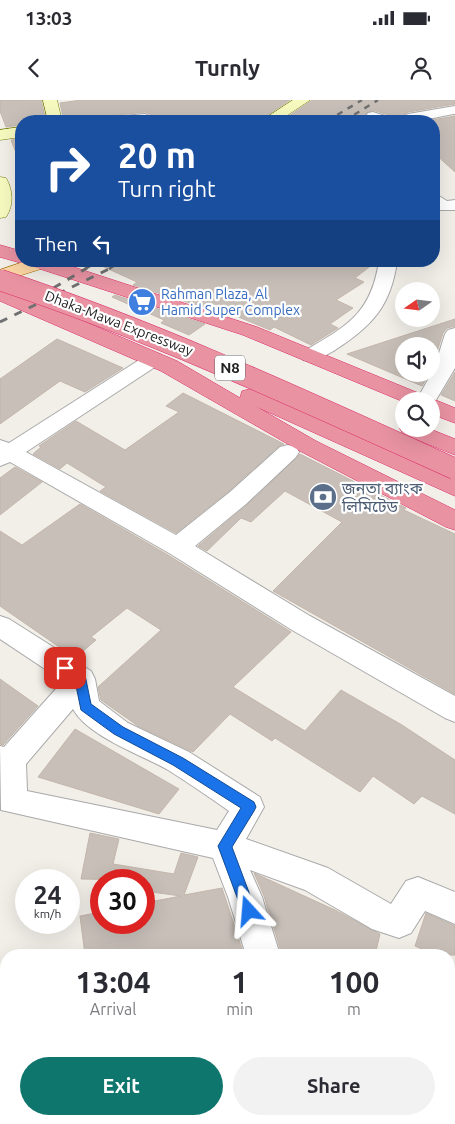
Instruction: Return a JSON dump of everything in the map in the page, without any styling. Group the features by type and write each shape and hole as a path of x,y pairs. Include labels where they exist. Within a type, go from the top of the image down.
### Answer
{"highway":[{"path":"0,251 15,255"},
{"name":"Dhaka-Mawa Expressway","path":"0,264 47,278 174,325 395,421"},
{"path":"57,267 250,331 398,392"},
{"name":"Dhaka-Mawa Expressway","path":"0,280 53,296 160,337 455,469"},
{"name":"N8","path":"0,294 162,363 308,446 455,521"},
{"path":"201,316 307,366 395,404"},
{"path":"162,363 192,372 318,425 455,488"},
{"path":"440,410 455,416"},
{"path":"440,424 455,430"},
{"path":"430,437 455,448"}],"main road":[{"path":"0,276 25,267"}],"street":[{"path":"50,100 54,115"},
{"path":"279,115 303,100"},
{"path":"420,115 451,107"},
{"path":"0,135 15,133"},
{"path":"0,182 4,199 0,213"},
{"path":"440,204 442,206 455,205"},
{"path":"310,356 355,328 370,316 385,278 387,267"},
{"path":"433,392 450,355 455,334"},
{"path":"3,452 162,363"},
{"path":"3,452 178,547 301,623 455,710"},
{"path":"178,547 238,498 288,452"},
{"path":"0,626 81,679 86,707 118,731 178,762 249,807 224,846"},
{"path":"81,679 6,759 12,801 224,846 316,879 384,918 399,922 418,892 455,908"},
{"path":"224,846 245,897 260,949"}],"building":[{"path":"0,100 41,100 45,115 15,115 15,126 6,127 0,111"},
{"path":"81,100 290,100 268,115 151,115 145,112 118,115 63,115 60,103"},
{"path":"312,100 455,100 455,104 408,112 404,115 389,115 373,110 364,115 291,115"},
{"path":"455,116 455,172 440,158 440,119"},
{"path":"11,140 15,140 15,150"},
{"path":"104,267 369,267 355,278 364,282 336,300 353,308 330,324 338,328 311,345 274,327 270,330 224,311 221,313 133,285 137,282"},
{"path":"115,295 205,324 189,335 161,323 164,320 112,297"},
{"path":"455,319 455,326 447,328 440,342 440,337 399,337 427,328 440,328 440,324"},
{"path":"395,338 395,374 347,354"},
{"path":"57,339 123,368 85,392 60,381 0,424 0,379"},
{"path":"455,372 455,401 441,395"},
{"path":"413,382 424,382 422,386"},
{"path":"183,393 284,444 279,446 229,491 176,533 100,491 106,487 67,463 60,469 33,454 41,447 39,446 76,421 125,450 179,412 166,406"},
{"path":"300,454 406,508 404,510 455,534 455,694 273,591 342,522 285,491 251,522 241,518 207,551 198,546 247,505"},
{"path":"15,467 42,482 0,515 0,478"},
{"path":"80,504 168,555 291,632 233,687 305,731 341,690 402,725 455,760 455,814 422,796 414,804 373,776 360,792 275,738 272,741 230,714 193,752 138,726 101,700 98,687 161,630 127,608 91,637 96,640 75,658 0,606 0,531 22,545"},
{"path":"0,679 38,706 3,745 0,744"},
{"path":"75,729 179,789 159,814 38,777"},
{"path":"90,833 119,839 113,864 144,869 90,869 90,879 81,879"},
{"path":"181,853 198,857 184,895 222,888 242,949 84,949 80,916 90,914 90,934 155,934 155,901 181,896 155,892 155,871 174,874"},
{"path":"254,873 335,910 380,934 376,949 280,949 264,896"},
{"path":"426,913 455,926 455,949 422,949 415,946"}],"railway":[{"path":"337,115 362,100"},
{"path":"354,115 378,100"},
{"path":"40,296 87,268"},
{"path":"0,322 109,269"}],"place":[{"name":"Rahman Plaza, Al Hamid Super Complex","path":"142,302"},
{"name":"জনতা ব্যাংক লিমিটেড","path":"323,497"}],"route":[{"path":"65,668 81,679 86,707 118,731 178,762 249,807 224,846 249,911"}]}
